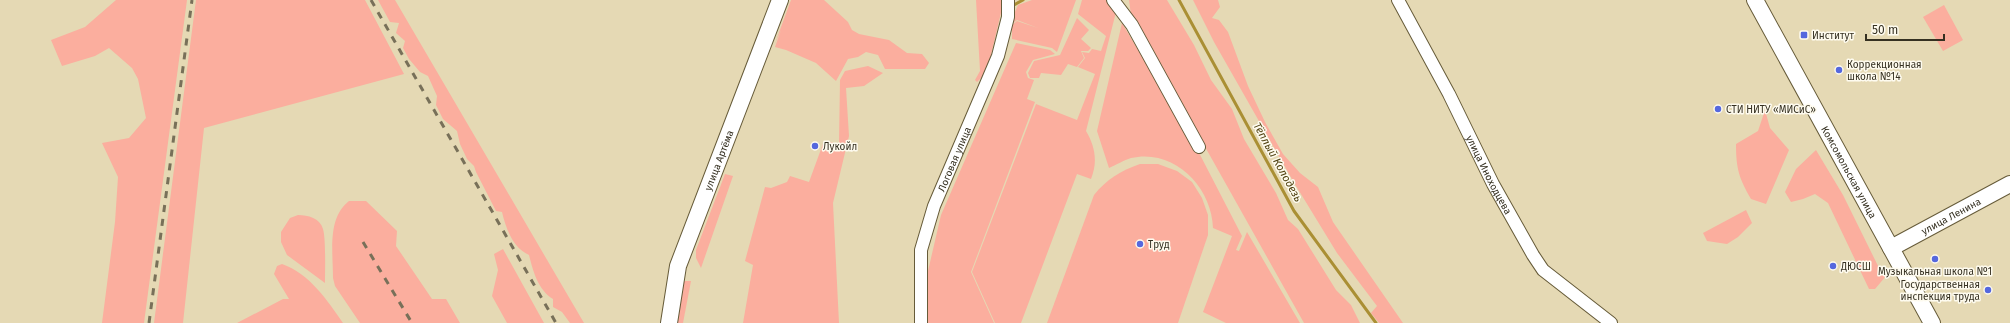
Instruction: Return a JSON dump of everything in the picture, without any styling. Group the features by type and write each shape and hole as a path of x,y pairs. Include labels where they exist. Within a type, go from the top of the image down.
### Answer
{"main road":[{"name":"улица Артёма","path":"669,323 678,266 780,0"},
{"name":"Комсомольская улица","path":"1756,0 1932,323"},
{"name":"улица Ленина","path":"1891,248 2010,184"}],"street":[{"name":"Логовая улица","path":"921,323 921,250 934,206 998,56 1008,17 1008,0"},
{"path":"1113,0 1132,25 1199,147"},
{"name":"улица Иноходцева","path":"1398,0 1449,94 1493,184 1533,255 1543,270 1612,323"}],"shaded area":[{"path":"116,0 187,0 144,323 102,323 115,222 118,177 102,143 129,138 146,118 138,79 132,68 109,48 95,56 62,66 51,40 85,27"},
{"path":"196,0 365,0 404,74 204,128 183,323 154,323"},
{"path":"378,0 395,0 584,323 570,323 562,312 553,307 553,299 543,291 534,274 529,255 523,252 514,243 508,231 502,212 496,211 474,166 467,159 460,144 457,131 443,119 436,105 437,96 428,76 420,72 409,59 403,48 405,41 396,33 399,23 390,22"},
{"path":"791,0 824,0 848,22 852,30 859,34 889,40 907,53 922,54 929,63 925,69 885,69 878,55 866,52 858,57 848,59 836,81 816,63 786,50 775,47 781,30 774,46"},
{"path":"976,0 1004,0 987,72 977,82 975,80 980,71"},
{"path":"1032,0 1076,0 1057,52 1052,48 1012,39 1012,25 1017,21 1038,28 1017,20 1012,24 1014,11 1015,12 1018,5"},
{"path":"1082,0 1108,0 1116,12 1086,131 1092,142 1095,160 1093,173 1091,179 1077,174 1021,323 995,323 972,272 1036,104 1077,120 1095,74 1078,67 1085,58 1082,52 1089,53 1092,49 1101,51 1106,36 1078,14"},
{"path":"1129,0 1167,0 1194,45 1211,80 1232,109 1244,139 1276,193 1288,220 1298,229 1336,290 1351,305 1360,323 1304,323 1131,15"},
{"path":"1193,0 1218,0 1220,7 1212,18 1219,20 1228,32 1248,86 1265,122 1283,154 1300,173 1318,187 1333,222 1403,323 1379,323 1371,313 1377,306 1337,253 1293,181 1214,42"},
{"path":"1944,5 1963,40 1943,51 1923,17"},
{"path":"1077,18 1089,30 1081,39 1091,48 1088,51 1081,51 1084,58 1077,67 1068,64 1061,75 1041,73 1039,78 1030,78 1028,73 1034,61 1060,55"},
{"path":"1122,23 1196,147 1242,236 1236,250 1239,251 1247,232 1300,323 1226,323 1203,312 1232,236 1213,228 1211,213 1206,198 1198,185 1188,174 1176,165 1162,159 1147,156 1131,158 1109,168 1097,131"},
{"path":"1016,43 1050,50 1055,54 1033,60 1026,72 1028,78 1034,80 1027,99 1035,102 971,272 994,323 927,323 928,271 941,215"},
{"path":"868,66 883,73 864,86 846,88 849,136 833,203 839,323 743,323 753,265 745,261 765,187 771,188 787,182 790,176 809,182 824,141 839,144 840,80 845,71"},
{"path":"1765,110 1770,128 1789,150 1766,204 1751,199 1744,185 1739,173 1736,144 1758,131"},
{"path":"1816,150 1843,195 1881,272 1886,276 1875,289 1869,289 1828,203 1815,194 1791,202 1785,192 1796,169"},
{"name":"Труд","path":"1140,164 1158,164 1177,171 1192,182 1202,198 1208,215 1208,235 1178,323 1047,323 1094,195 1114,176"},
{"path":"725,174 733,176 701,268 696,258 696,250"},
{"path":"349,201 366,201 397,231 396,246 432,299 446,299 460,323 360,323 335,286 333,278 332,247 334,226 342,208"},
{"path":"1746,210 1752,223 1738,237 1727,244 1707,241 1703,233"},
{"path":"298,215 313,218 319,222 323,229 325,247 325,283 287,255 281,242 281,232 290,218"},
{"path":"503,249 544,323 507,323 492,296 498,270 494,254"},
{"path":"282,264 292,268 309,281 324,297 343,323 237,323 283,299 289,299 274,274 277,266"},
{"path":"685,281 691,281 683,323 674,323 680,284"}],"waterway":[{"path":"1012,6 1023,0"},
{"name":"Тёплый Колодезь","path":"1179,0 1294,211 1376,323"}],"railway":[{"path":"149,323 192,0"},
{"path":"371,0 556,323"},
{"path":"363,242 412,323"}],"place":[{"name":"Институт","path":"1804,35"},
{"name":"Коррекционная школа №14","path":"1839,70"},
{"name":"СТИ НИТУ «МИСиС»","path":"1718,109"},
{"name":"Лукойл","path":"815,146"},
{"name":"Труд","path":"1140,244"},
{"name":"Музыкальная школа №1","path":"1935,259"},
{"name":"ДЮСШ","path":"1833,266"},
{"name":"Государственная инспекция труда","path":"1988,290"}]}
